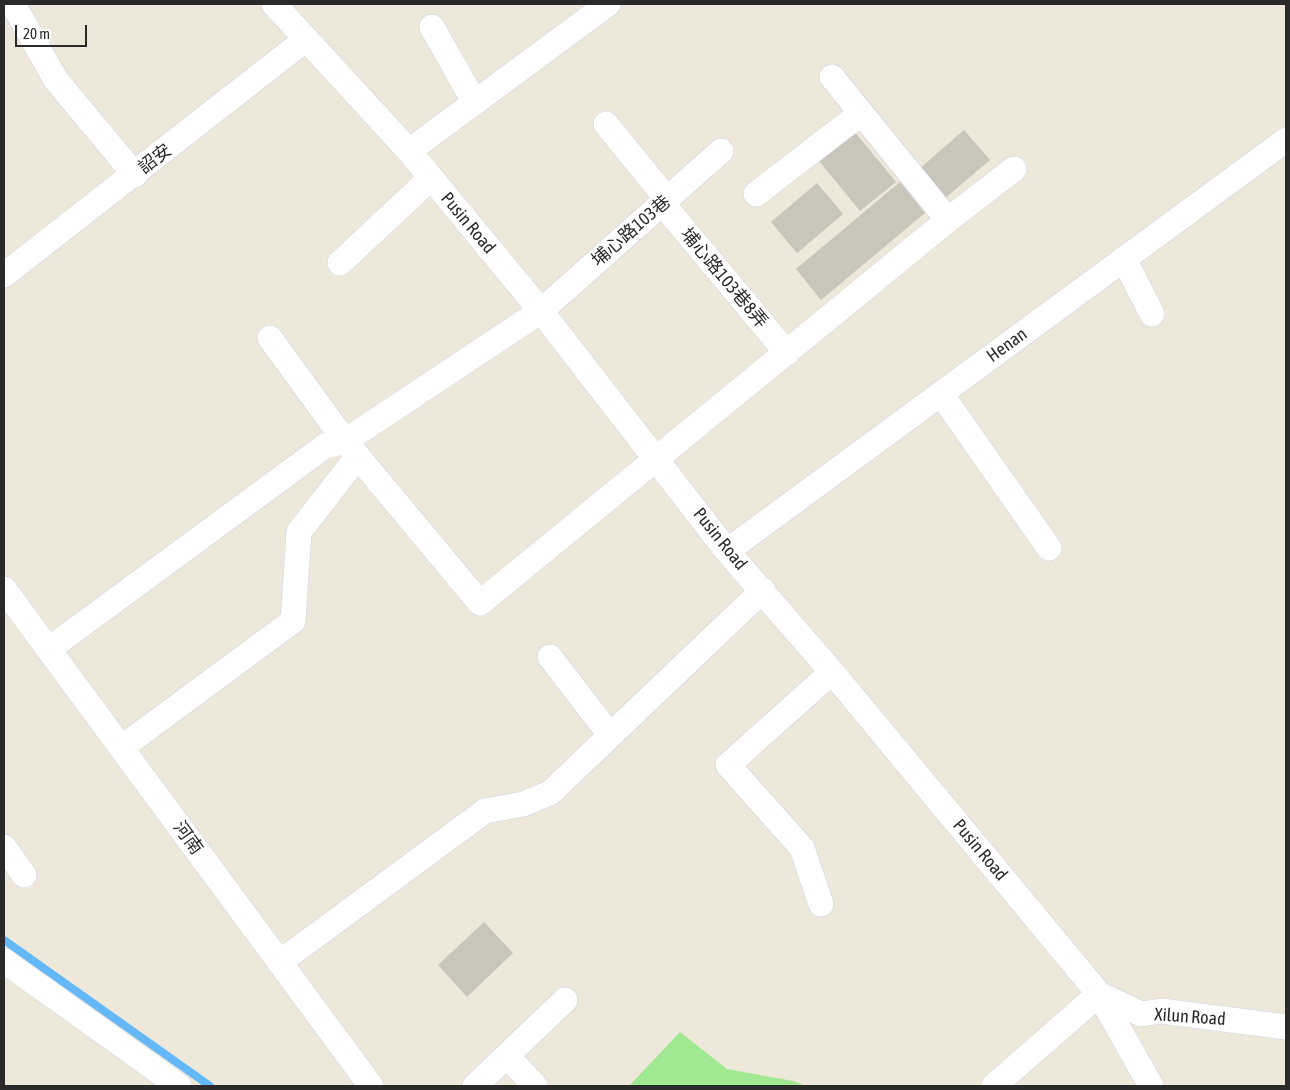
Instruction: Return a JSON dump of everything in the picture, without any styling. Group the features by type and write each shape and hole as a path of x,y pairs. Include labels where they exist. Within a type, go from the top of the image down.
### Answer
{"street":[{"path":"13,4 56,80 135,175"},
{"name":"Pusin Road","path":"274,4 305,40 409,151 540,311 728,551 832,672 1099,994 1151,1086"},
{"path":"409,151 608,4"},
{"path":"432,27 474,103"},
{"name":"詔安","path":"4,275 135,175 305,40"},
{"path":"832,77 860,114 948,220"},
{"path":"756,194 860,114"},
{"name":"埔心路103巷8弄","path":"606,124 665,201 787,352"},
{"name":"Henan","path":"728,551 1286,140"},
{"name":"埔心路103巷","path":"351,449 540,311 721,151"},
{"path":"270,338 351,449 480,603 948,220 1014,169"},
{"path":"340,263 431,178"},
{"path":"1124,259 1152,314"},
{"path":"941,394 1049,548"},
{"path":"48,649 326,446 351,449"},
{"path":"122,748 293,621 299,532 351,449"},
{"name":"河南","path":"4,590 371,1086"},
{"path":"280,962 485,811 523,804 550,793 763,590"},
{"path":"550,657 610,735"},
{"path":"821,904 802,848 728,765 832,672"},
{"path":"4,847 24,875"},
{"path":"4,961 180,1086"},
{"path":"994,1086 1099,994"},
{"name":"Xilun Road","path":"1099,994 1141,1014 1161,1011 1286,1027"},
{"path":"475,1086 565,1000"},
{"path":"507,1056 535,1086"}],"green space":[{"path":"680,1032 727,1069 793,1081 806,1086 629,1086"}],"building":[{"path":"964,130 990,160 944,199 919,169"},
{"path":"854,131 896,182 860,211 819,161"},
{"path":"900,182 925,213 821,300 796,269"},
{"path":"817,183 843,214 797,253 771,222"},
{"path":"484,922 513,953 467,997 438,965"}],"waterway":[{"path":"4,940 210,1086"}]}
